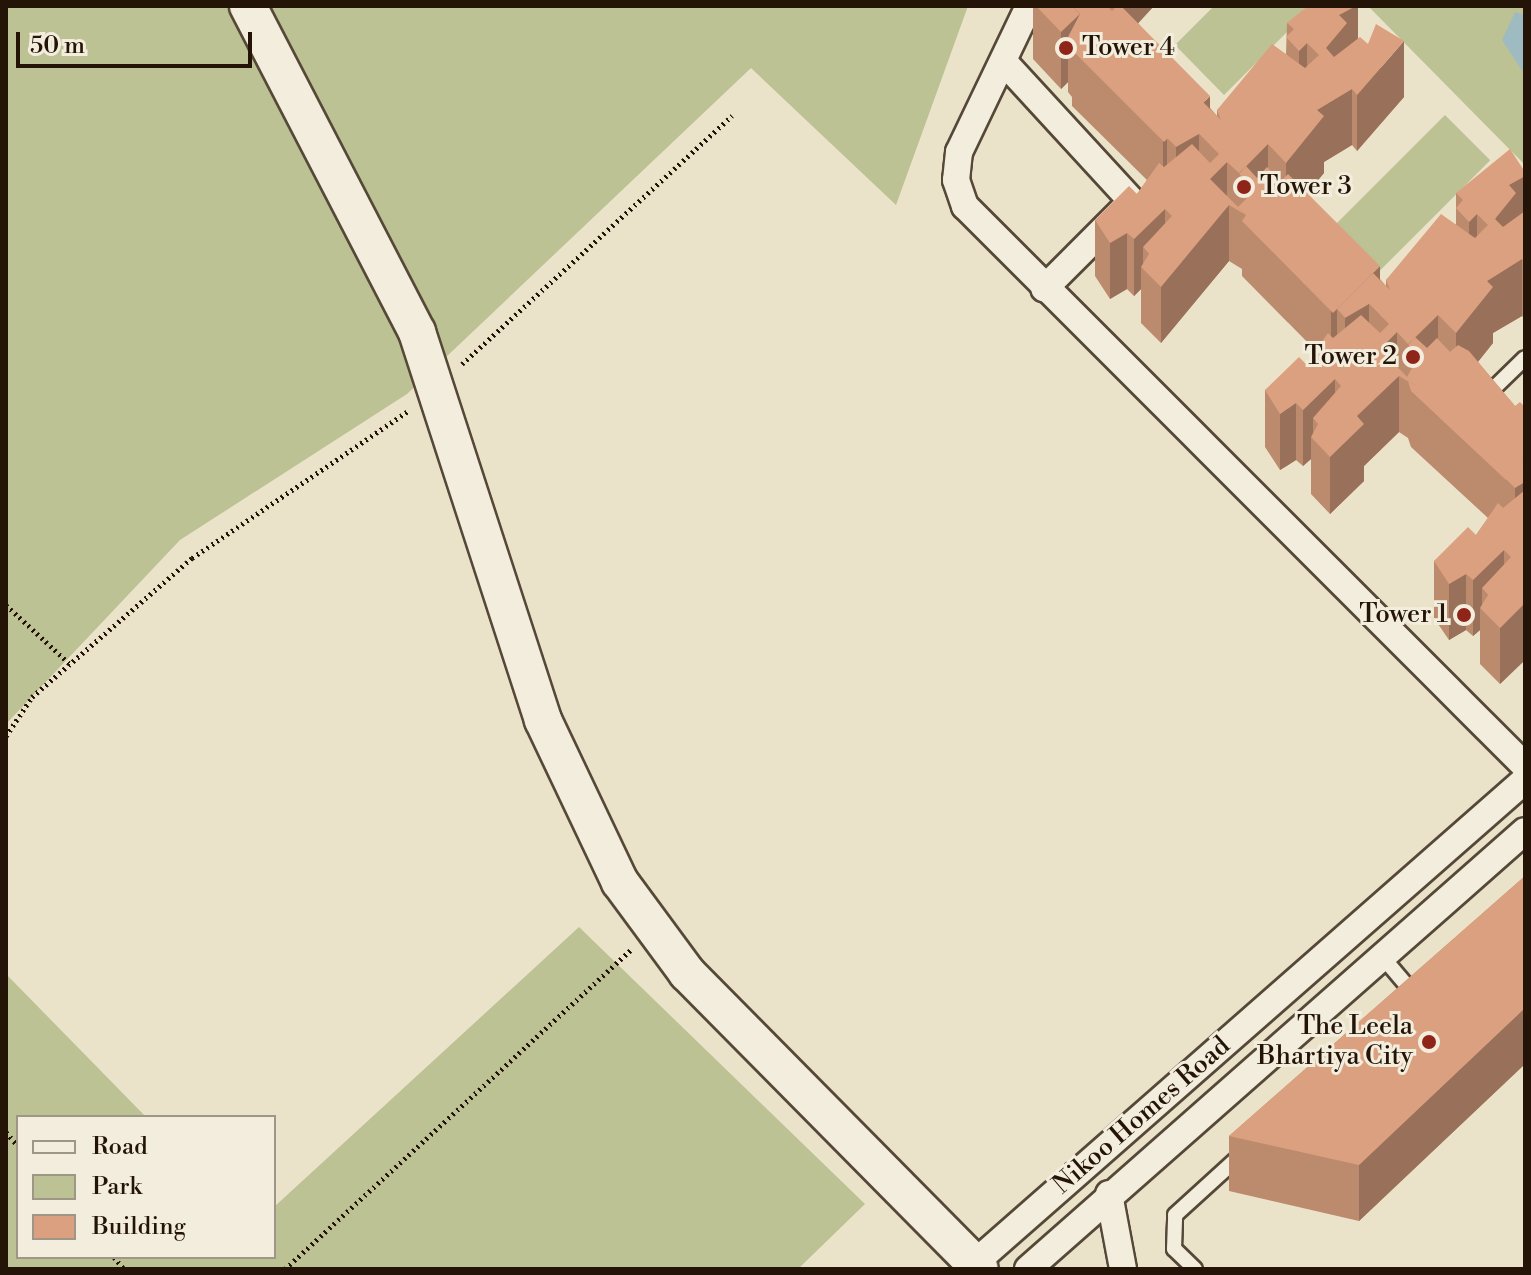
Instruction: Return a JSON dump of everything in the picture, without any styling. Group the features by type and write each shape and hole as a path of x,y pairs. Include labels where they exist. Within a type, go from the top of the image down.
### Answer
{"street":[{"path":"248,6 417,332 565,777 653,930 687,973 975,1266"},
{"path":"1029,6 959,152 956,180 965,206 1044,289 1525,766"},
{"path":"1004,62 1132,201 1044,289"},
{"name":"Nikoo Homes Road","path":"975,1266 1525,780"},
{"name":"Nikoo Homes Road","path":"1028,1269 1109,1194 1525,831"},
{"path":"1382,905 1404,935"},
{"path":"1109,1194 1123,1269"}],"lane":[{"path":"1507,411 1489,393 1525,358"},
{"path":"1381,955 1425,994 1407,1009"},
{"path":"1195,1269 1174,1249 1175,1215 1253,1144"}],"path":[{"path":"448,376 732,116"},
{"path":"6,736 32,697 192,558 413,408"},
{"path":"6,605 70,664"},
{"path":"285,1269 653,930"}],"green space":[{"path":"6,6 968,6 896,205 751,68 407,394 180,540 6,724"},
{"path":"1214,6 1313,6 1224,95 1175,45"},
{"path":"1368,6 1525,6 1525,165"},
{"path":"1445,115 1490,160 1370,280 1325,235"},
{"path":"579,927 865,1204 798,1269 6,1269 6,974 144,1115 16,1115 16,1259 276,1259 276,1205"}],"water":[{"path":"1515,12 1525,15 1525,75 1502,40"}],"building":[{"path":"1036,6 1072,6 1080,14 1061,32"},
{"path":"1072,6 1107,6 1112,11 1121,6 1210,96 1164,142 1072,50 1077,46 1068,37 1080,14"},
{"path":"1308,6 1356,6 1339,15 1347,23 1326,48 1334,57 1360,37 1368,44 1376,24 1404,41 1357,95 1352,89 1317,110 1324,116 1286,163 1268,144 1239,173 1227,162 1210,179 1246,215 1229,205 1161,287 1141,267 1149,254 1143,247 1172,216 1165,209 1134,239 1127,233 1110,243 1095,220 1129,186 1137,194 1159,163 1164,167 1192,144 1210,163 1219,154 1199,134 1176,147 1167,138 1203,102 1221,120 1217,110 1272,44 1305,68 1319,55 1307,43 1299,51 1286,37 1294,29 1287,23"},
{"path":"1510,149 1525,176 1509,185 1516,193 1495,219 1503,227 1525,211 1525,263 1522,259 1487,281 1493,287 1456,333 1438,315 1408,344 1397,332 1380,349 1416,386 1399,376 1357,416 1364,424 1330,457 1311,437 1318,424 1313,418 1341,386 1335,379 1303,410 1296,403 1280,414 1265,390 1299,357 1306,364 1328,333 1333,338 1361,315 1380,333 1389,324 1369,304 1345,318 1337,309 1373,273 1390,290 1386,280 1441,214 1475,238 1488,225 1477,214 1469,222 1456,208 1463,200 1456,193"},
{"path":"1246,166 1257,178 1267,167 1281,181 1288,174 1380,266 1333,313 1242,221 1246,215 1238,207 1248,197 1242,192 1250,185 1239,174"},
{"path":"1415,337 1427,348 1437,338 1450,352 1458,345 1469,351 1515,406 1520,402 1525,407 1525,460 1506,480 1411,391 1408,381 1416,386 1407,377 1419,355 1408,345"},
{"path":"1525,460 1525,482 1515,488 1506,479"},
{"path":"1525,490 1525,603 1500,628 1480,608 1488,595 1482,588 1511,557 1504,550 1473,580 1466,574 1449,584 1434,561 1468,527 1476,535 1498,503 1503,508"},
{"path":"1525,876 1525,1008 1359,1165 1229,1136"}],"place":[{"name":"Tower 4","path":"1066,48"},
{"name":"Tower 3","path":"1244,187"},
{"name":"Tower 2","path":"1413,357"},
{"name":"Tower 1","path":"1464,615"},
{"name":"The Leela Bhartiya City","path":"1429,1042"}]}
